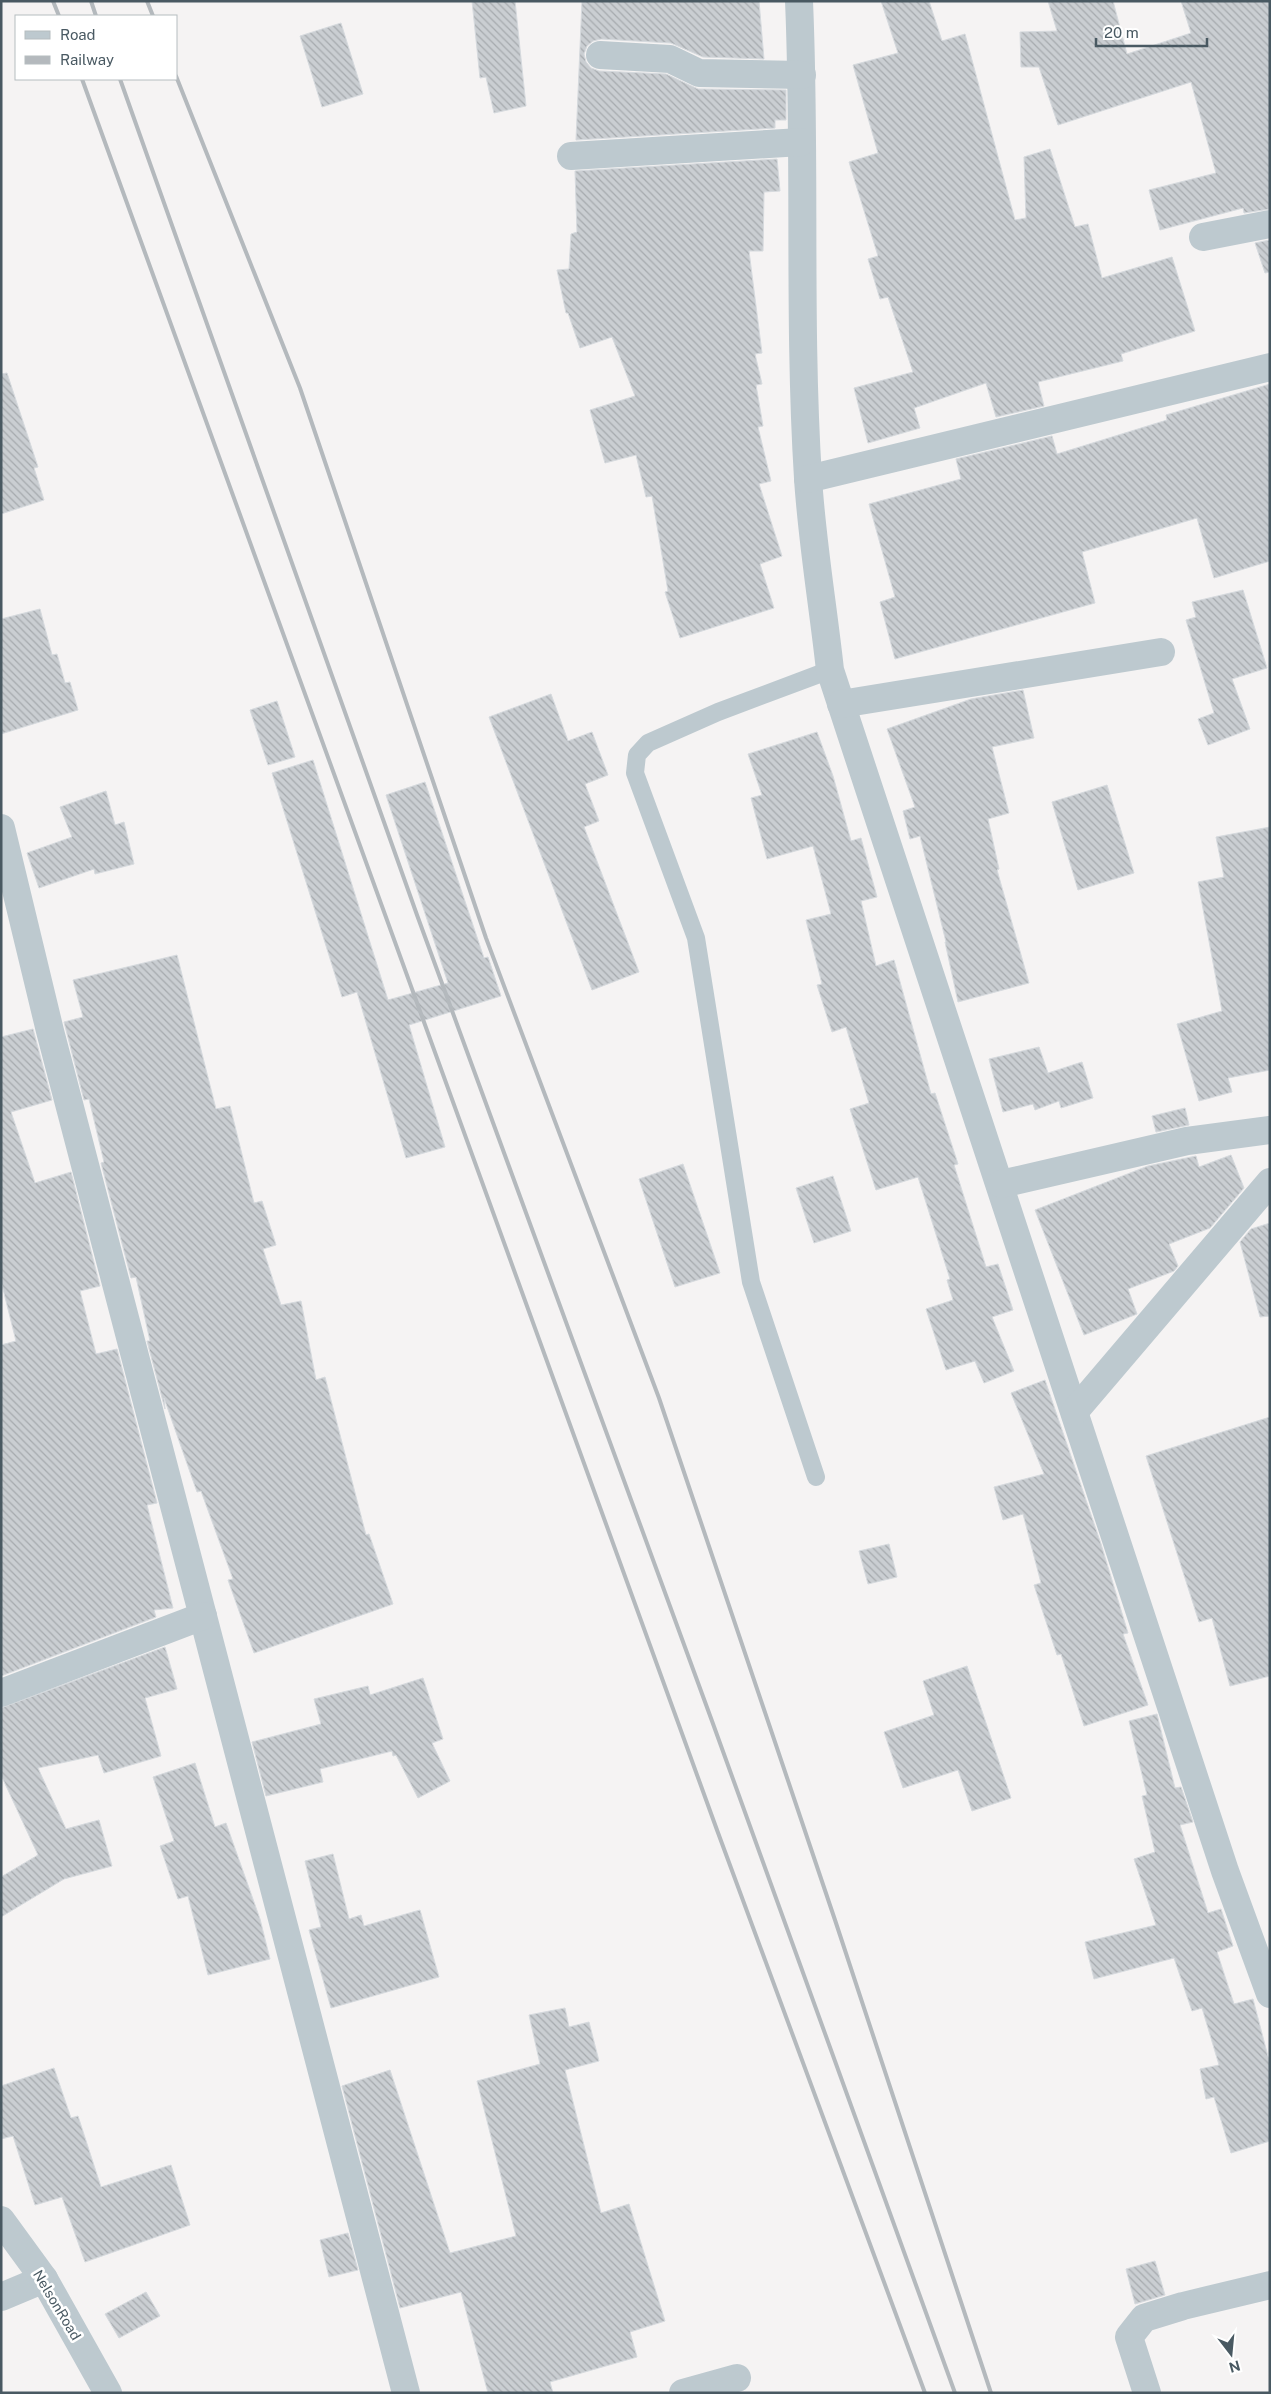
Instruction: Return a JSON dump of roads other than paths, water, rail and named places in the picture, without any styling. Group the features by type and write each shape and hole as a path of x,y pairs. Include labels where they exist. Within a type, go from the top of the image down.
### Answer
{"street":[{"path":"799,1 802,75 801,142 808,479 830,670 1001,1184 1225,1871 1270,1994"},
{"path":"600,55 670,59 699,73 802,75"},
{"path":"571,156 801,142"},
{"path":"1203,236 1270,224"},
{"path":"808,479 1270,367"},
{"path":"841,704 1161,652"},
{"path":"1,828 50,1031 406,2393"},
{"path":"1001,1184 1187,1141 1270,1130"},
{"path":"1074,1411 1270,1182"},
{"path":"1,1693 203,1616"},
{"name":"NelsonRoad","path":"1,2220 44,2279 108,2393"},
{"path":"1,2297 44,2279"},
{"path":"1147,2393 1129,2337 1144,2318 1183,2306 1270,2285"},
{"path":"682,2393 737,2378"}],"lane":[{"path":"816,1477 751,1282 696,938 635,773 637,755 648,743 718,712 830,670"}],"railway":[{"path":"53,1 59,15"},
{"path":"91,1 96,15"},
{"path":"147,1 153,15"},
{"path":"82,80 717,1830 925,2393"},
{"path":"120,80 417,915 712,1721 955,2393"},
{"path":"178,80 300,388 486,938 659,1398 835,1920 991,2393"}]}
